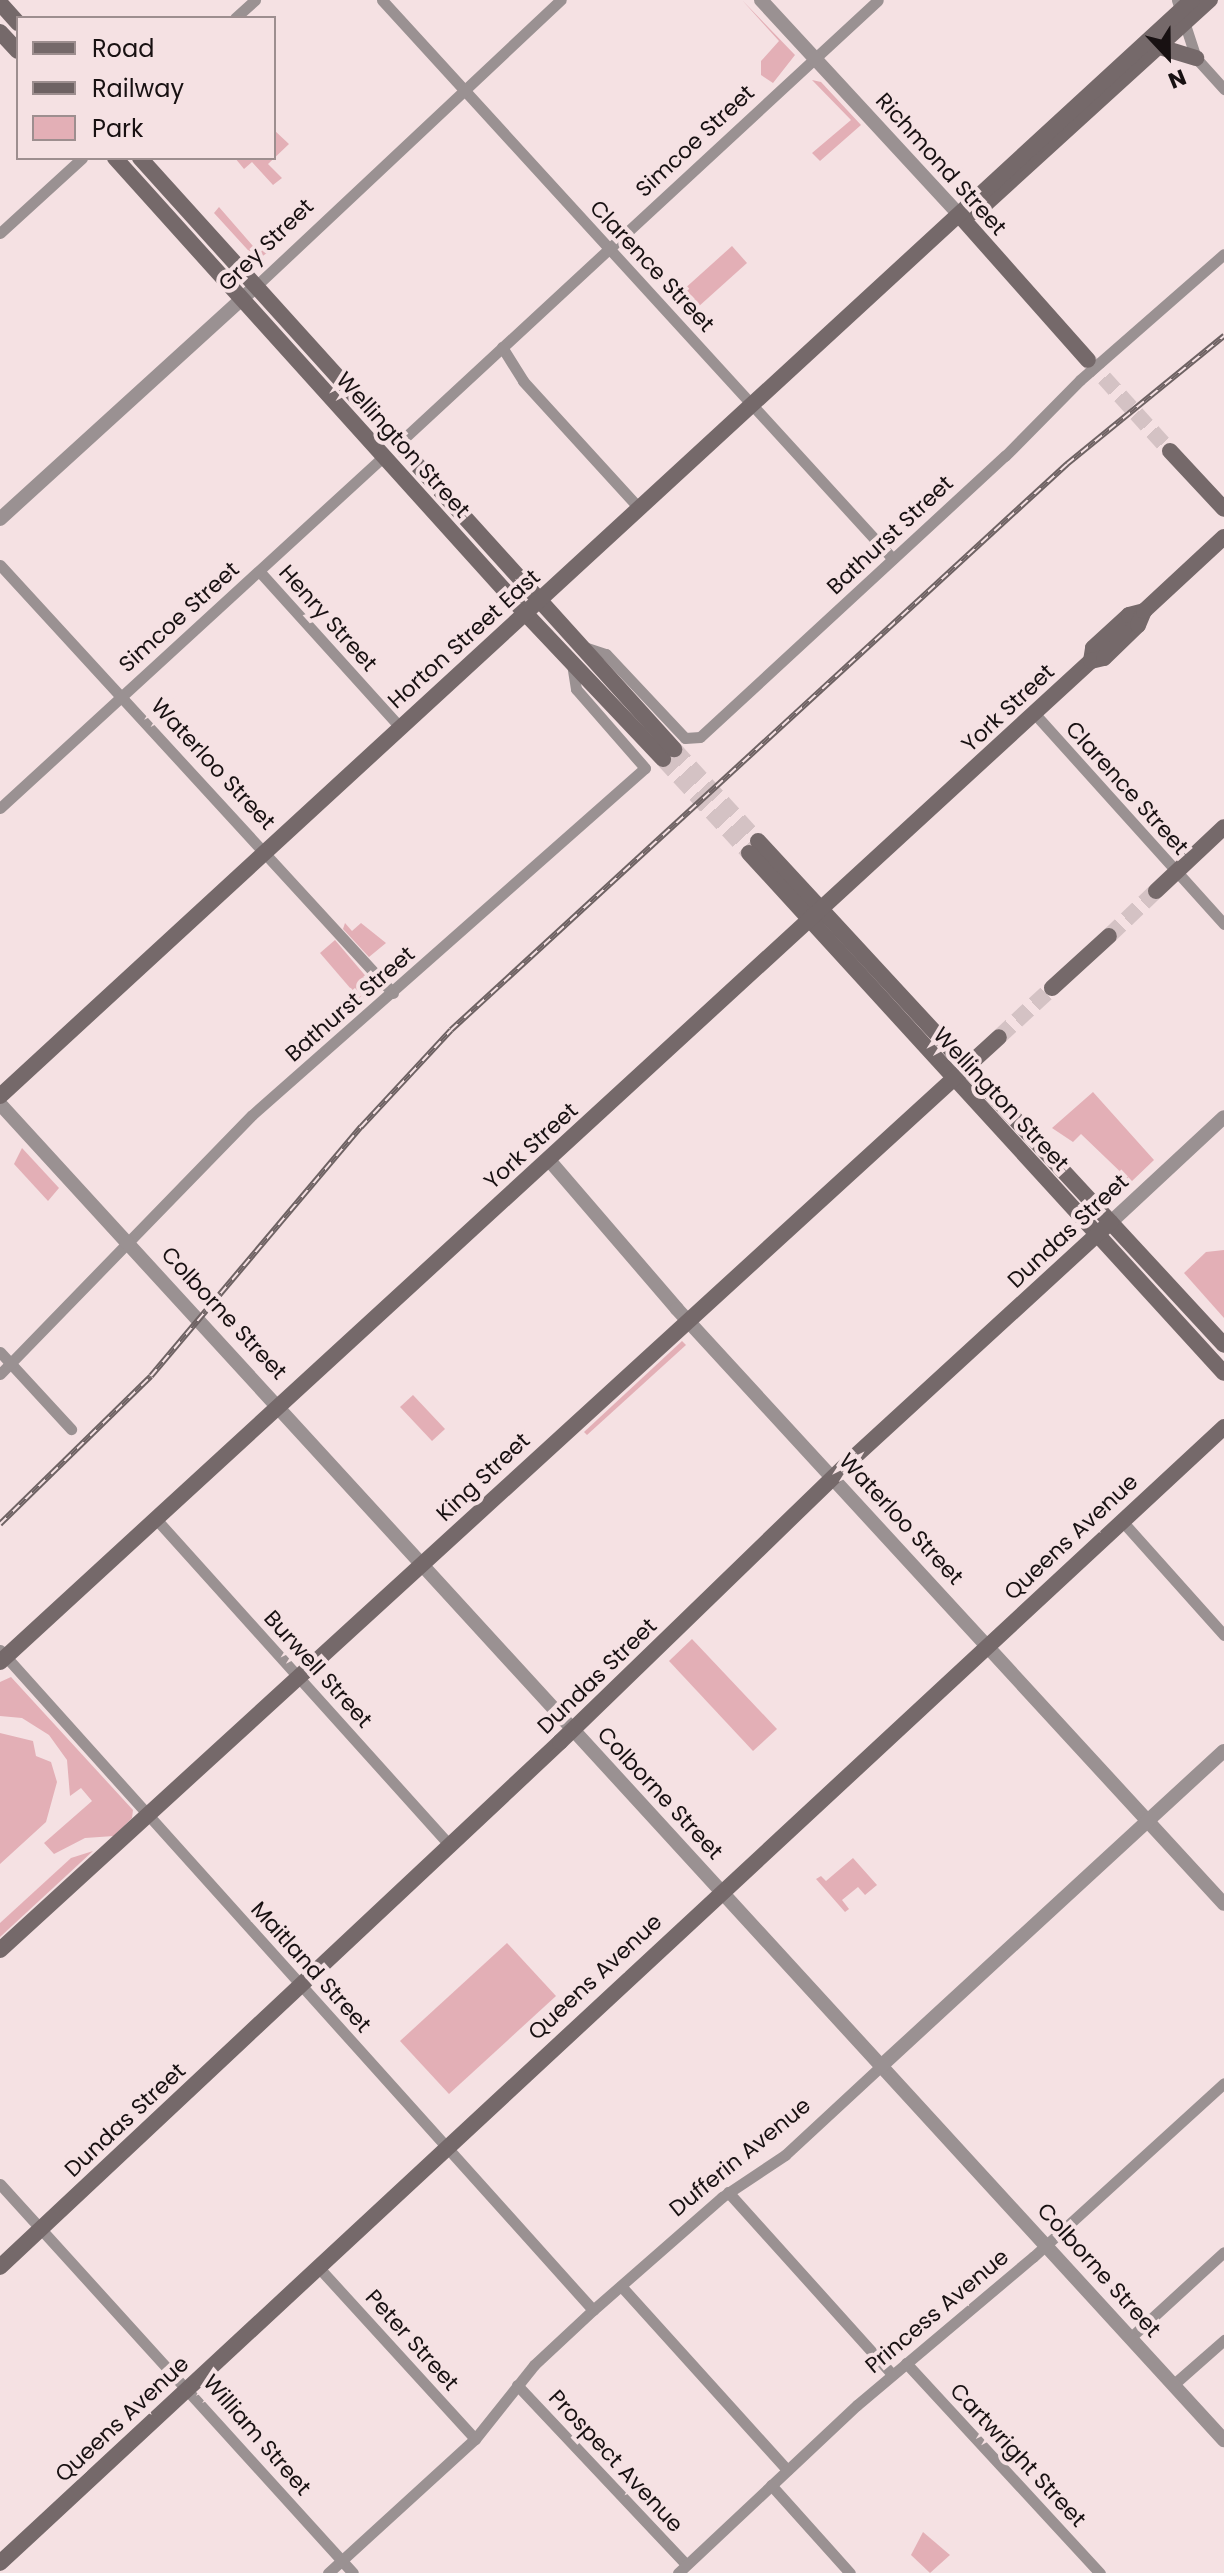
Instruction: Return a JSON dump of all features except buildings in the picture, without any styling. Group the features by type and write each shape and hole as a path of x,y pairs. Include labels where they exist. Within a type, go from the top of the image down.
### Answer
{"main road":[{"name":"Horton Street East","path":"0,1096 752,404 961,217 972,199 1183,9 1210,0"},
{"path":"0,3 16,21"},
{"name":"Horton Street East","path":"961,217 980,209 1160,47 1183,9"},
{"path":"0,32 16,49"},
{"path":"1160,47 1196,58"},
{"name":"Wellington Street","path":"117,160 525,613 572,663 669,754 579,645 142,160"},
{"name":"Richmond Street","path":"961,217 1088,360"},
{"path":"1170,451 1224,509"},
{"name":"York Street","path":"2,1656 817,916 1091,661 1104,658 1138,625 1144,611 1224,537"},
{"path":"1156,891 1174,870 1224,827"},
{"name":"Wellington Street","path":"753,847 817,916 952,1081 1224,1373"},
{"path":"846,889 841,914 847,936"},
{"name":"Wellington Street","path":"817,916 847,936 1224,1345"},
{"path":"1052,988 1109,936"},
{"name":"King Street","path":"0,1950 999,1037"},
{"name":"Dundas Street","path":"0,2267 573,1731 834,1479 1111,1222"},
{"name":"Queens Avenue","path":"0,2563 188,2386 320,2269 719,1890 1224,1427"}],"street":[{"path":"237,16 255,0"},
{"name":"Clarence Street","path":"382,0 893,559"},
{"name":"Grey Street","path":"0,519 242,299 561,0"},
{"name":"Richmond Street","path":"761,0 961,217"},
{"name":"Simcoe Street","path":"399,443 878,0"},
{"path":"1183,9 1196,58 1224,89"},
{"path":"0,233 80,160"},
{"name":"Bathurst Street","path":"579,645 606,654 690,740 700,737 893,559 1080,380 1224,254"},
{"path":"502,347 536,395 639,508"},
{"name":"Simcoe Street","path":"0,808 384,456"},
{"name":"Waterloo Street","path":"0,565 393,993"},
{"name":"Henry Street","path":"259,571 400,727"},
{"name":"Bathurst Street","path":"0,1374 252,1115 645,768 576,689 572,663"},
{"name":"Clarence Street","path":"1034,713 1224,924"},
{"name":"Colborne Street","path":"0,1104 279,1404 573,1731 1224,2440"},
{"name":"Dundas Street","path":"1111,1222 1224,1117"},
{"name":"Waterloo Street","path":"549,1160 689,1320 1149,1818 1224,1904"},
{"path":"0,1352 71,1429"},
{"name":"Burwell Street","path":"156,1519 450,1846"},
{"path":"1122,1521 1224,1635"},
{"name":"Maitland Street","path":"2,1656 593,2310"},
{"name":"Dufferin Avenue","path":"328,2573 475,2439 517,2385 593,2310 728,2192 785,2155 1224,1751"},
{"name":"Princess Avenue","path":"682,2568 892,2374 1046,2244 1224,2083"},
{"name":"William Street","path":"0,2184 188,2386 353,2573"},
{"path":"728,2192 892,2374"},
{"path":"1130,2338 1224,2252"},
{"name":"Peter Street","path":"320,2269 475,2439"},
{"path":"621,2286 787,2470"},
{"path":"1174,2384 1224,2340"},
{"name":"Cartwright Street","path":"906,2363 1100,2573"},
{"name":"Prospect Avenue","path":"517,2385 682,2568"},
{"path":"771,2485 850,2573"}],"green space":[{"path":"742,0 795,55 773,83 761,75 761,61 779,41"},
{"path":"812,80 821,82 861,125 820,161 812,153 851,120"},
{"path":"276,132 289,144 276,156"},
{"path":"237,160 272,160 268,164 282,178 273,185 252,162 244,169"},
{"path":"219,207 259,253 284,233 288,238 257,260 214,213"},
{"path":"732,246 747,263 688,316 672,300"},
{"path":"345,923 352,931 361,923 386,943 369,957 343,929"},
{"path":"335,940 369,980 363,1003 320,953"},
{"path":"1093,1092 1154,1160 1131,1182 1081,1134 1073,1142 1052,1128"},
{"path":"22,1148 59,1188 48,1201 14,1164"},
{"path":"1224,1250 1224,1318 1184,1273 1206,1252"},
{"path":"682,1341 686,1345 587,1435 584,1432"},
{"path":"413,1395 445,1429 432,1441 400,1407"},
{"path":"692,1639 777,1729 753,1751 669,1661"},
{"path":"11,1677 133,1810 132,1818 114,1836 85,1838 54,1854 44,1843 92,1801 81,1788 70,1796 67,1760 49,1735 22,1718 0,1716 0,1682"},
{"path":"0,1733 33,1741 36,1756 51,1762 57,1782 46,1822 0,1864"},
{"path":"93,1851 0,1937 0,1923 71,1858"},
{"path":"853,1858 877,1885 865,1895 858,1887 842,1900 849,1909 845,1912 816,1879 821,1876 826,1881"},
{"path":"507,1943 556,1996 449,2094 400,2041"},
{"path":"923,2532 950,2555 930,2573 911,2555"}],"tunnel":[{"path":"1088,360 1170,451"},
{"path":"674,749 758,841"},
{"path":"663,759 749,853"},
{"path":"1109,936 1156,891"},
{"path":"999,1037 1052,988"}],"railway":[{"path":"0,1524 151,1376 361,1127 451,1030 1067,464 1224,336"}]}
